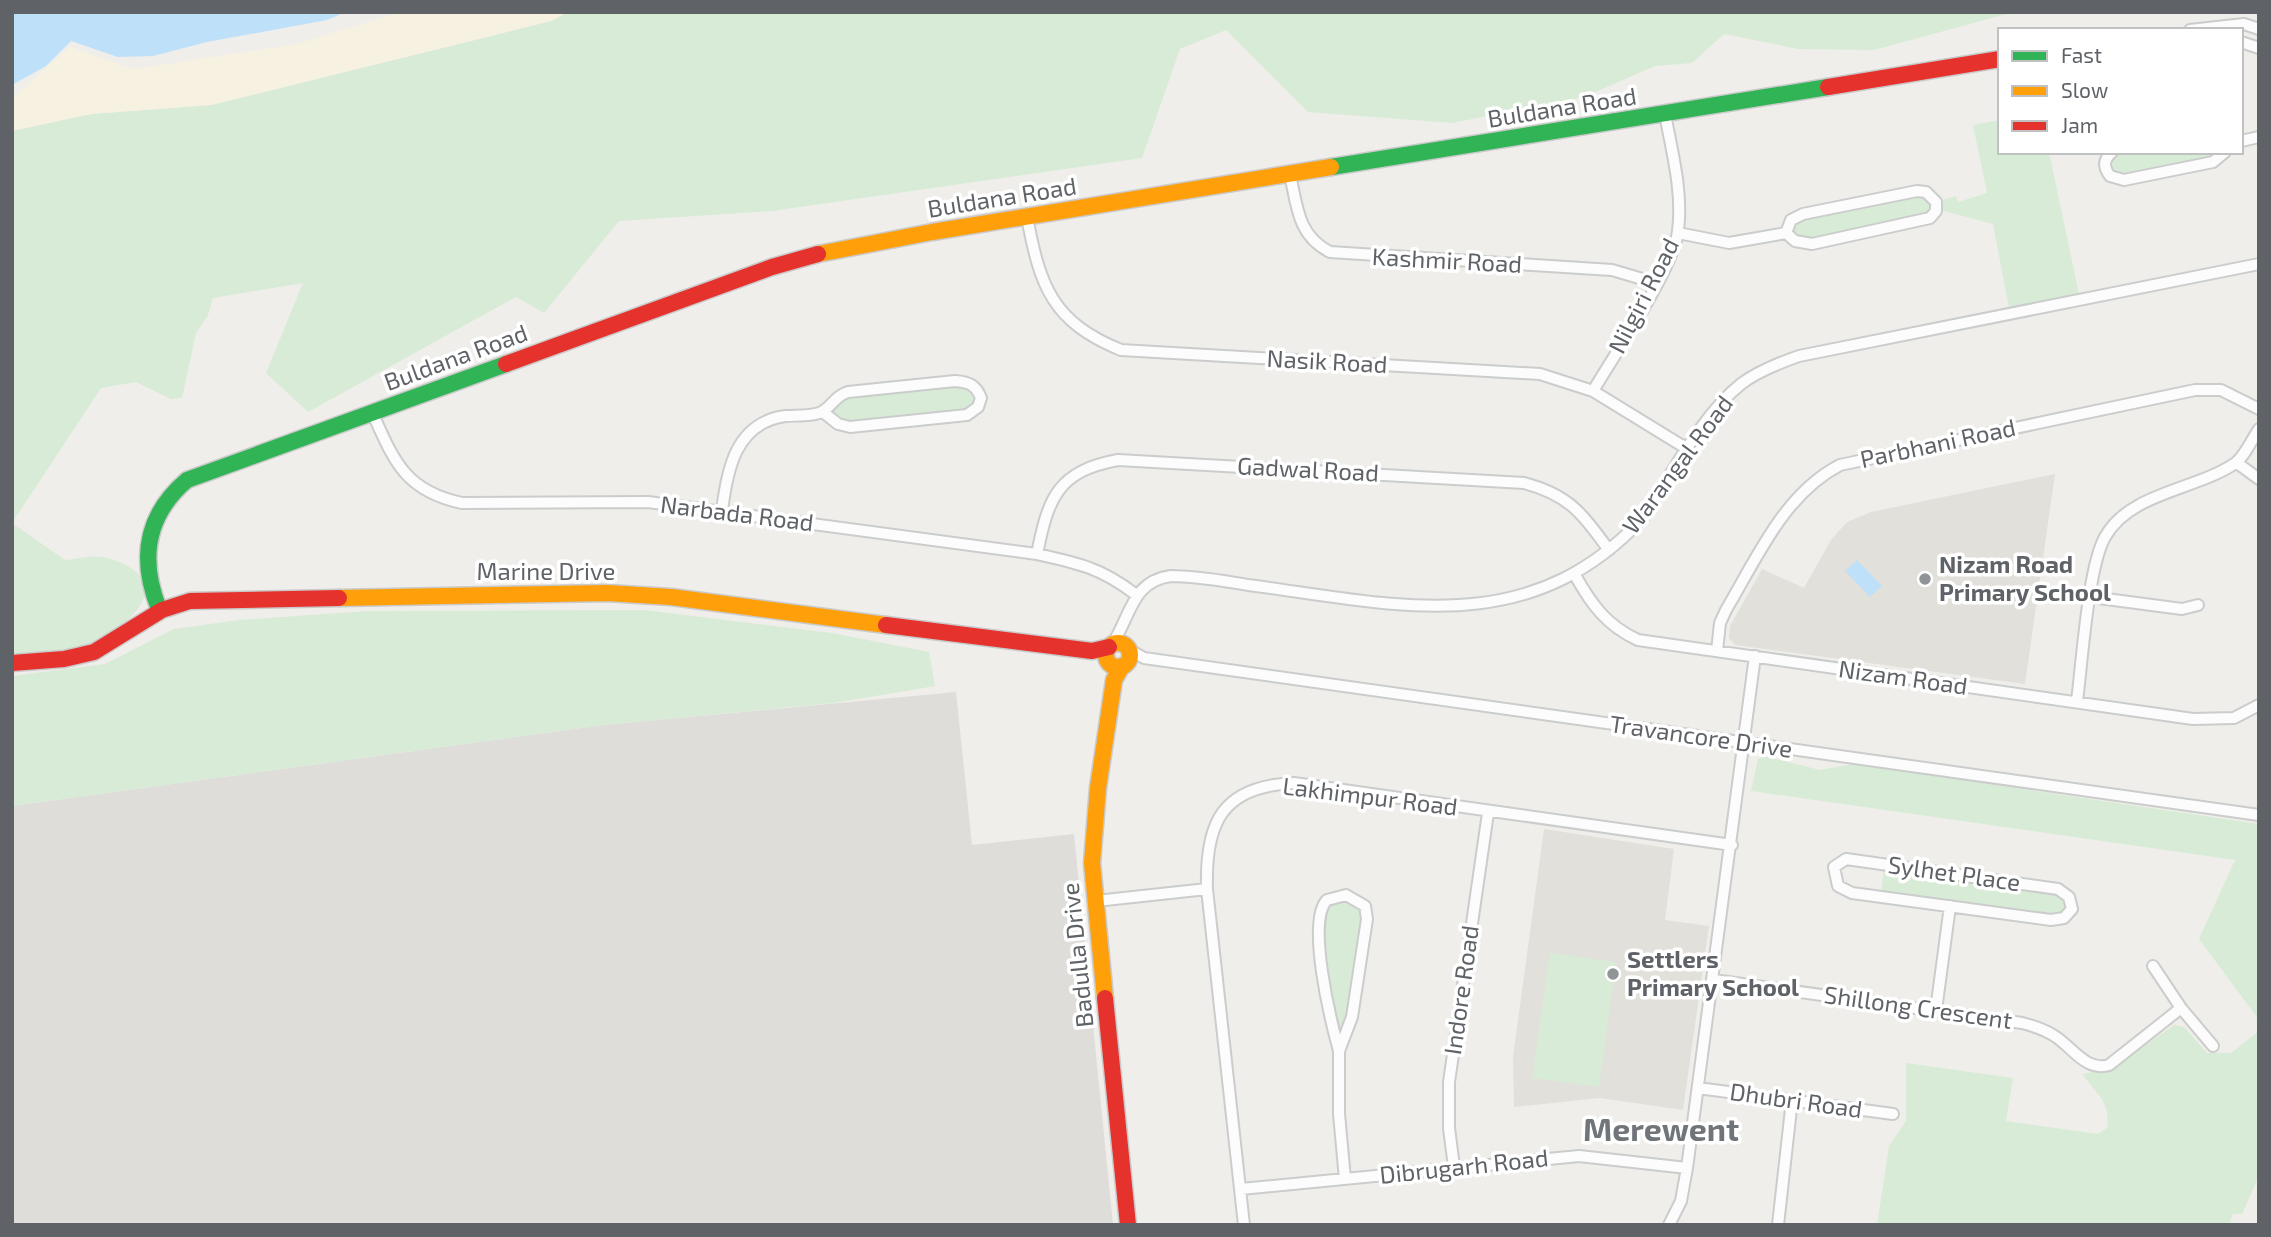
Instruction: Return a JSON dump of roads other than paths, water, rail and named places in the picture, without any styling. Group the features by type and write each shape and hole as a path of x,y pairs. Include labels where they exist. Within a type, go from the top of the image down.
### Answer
{"street":[{"path":"2208,28 2244,24 2259,29"},
{"name":"Buldana Road","path":"159,609 147,562 149,529 154,515 177,488 198,475 772,267 838,249 1998,59"},
{"name":"Nilgiri Road","path":"1593,391 1656,283 1678,233 1678,192 1665,114"},
{"path":"2110,154 2105,161 2105,169 2110,176 2124,180 2213,162 2223,154"},
{"name":"Kashmir Road","path":"1290,174 1303,229 1318,247 1330,253 1612,271 1656,283"},
{"path":"1678,233 1729,243 1786,233 1796,241 1812,244 1930,218 1936,211 1936,202 1926,192 1917,191 1816,211 1791,220 1786,233"},
{"name":"Nasik Road","path":"1027,217 1039,275 1052,300 1081,330 1121,350 1556,377 1593,391 1689,450"},
{"name":"Warangal Road","path":"1135,594 1158,577 1186,576 1381,603 1449,607 1519,597 1574,575 1609,550 1642,519 1713,413 1741,384 1758,373 1799,356 2259,264"},
{"path":"722,511 731,459 745,438 767,421 823,412 836,397 848,392 955,381 970,383 978,389 981,398 978,407 968,415 863,426 845,427 823,412"},
{"name":"Parbhani Road","path":"1717,651 1720,623 1726,610 1784,513 1811,482 1840,465 2195,390 2221,390 2259,409"},
{"name":"Narbada Road","path":"372,412 392,457 407,477 421,489 442,499 462,503 648,502 1037,554 1088,565 1104,572 1135,594"},
{"path":"2077,701 2100,547 2117,522 2136,508 2236,463 2259,429"},
{"name":"Gadwal Road","path":"1037,554 1046,508 1059,489 1085,470 1118,460 1524,483 1548,489 1567,500 1609,550"},
{"path":"2236,463 2259,479"},
{"name":"Nizam Road","path":"1574,575 1596,610 1620,632 1637,640 1938,684 2215,720 2234,718 2259,705"},
{"name":"Marine Drive","path":"12,663 74,657 94,652 159,609 174,603 216,599 607,593 671,597 1092,651 1120,658"},
{"path":"1120,658 1125,623 1135,594"},
{"path":"2091,597 2182,609 2198,605"},
{"path":"1669,1225 1681,1201 1686,1168 1714,980 1755,656"},
{"name":"Travancore Drive","path":"1120,658 2259,815"},
{"name":"Badulla Drive","path":"1120,658 1092,834 1096,901 1128,1225"},
{"name":"Lakhimpur Road","path":"1244,1225 1207,889 1208,843 1219,817 1246,793 1261,787 1294,783 1488,813 1732,845"},
{"name":"Indore Road","path":"1454,1167 1449,1128 1449,1082 1488,813"},
{"name":"Sylhet Place","path":"1846,859 2058,889 2069,897 2072,909 2057,921 1950,906 1852,893 1838,886 1834,867 1846,859"},
{"path":"1096,901 1207,889"},
{"path":"1339,1051 1352,1017 1367,919 1365,906 1346,895 1327,900 1319,914 1328,1009 1339,1051 1339,1114 1345,1179"},
{"name":"Sylhet Place","path":"1936,1010 1950,906"},
{"path":"2153,966 2181,1008 2213,1046"},
{"name":"Shillong Crescent","path":"1714,980 2040,1027 2093,1066 2109,1065 2181,1008"},
{"name":"Dhubri Road","path":"1698,1088 1893,1114"},
{"path":"1777,1225 1792,1100"},
{"name":"Dibrugarh Road","path":"1241,1189 1579,1156 1686,1168"}],"water":[{"path":"12,12 346,12 327,20 207,42 153,56 118,57 71,41 46,66 12,85"},
{"path":"1857,560 1882,586 1870,597 1845,571"}],"place":[{"name":"Nizam Road Primary School","path":"1925,579"},
{"name":"Settlers Primary School","path":"1613,974"}],"district":[{"name":"Merewent","path":"1661,1130"}]}
